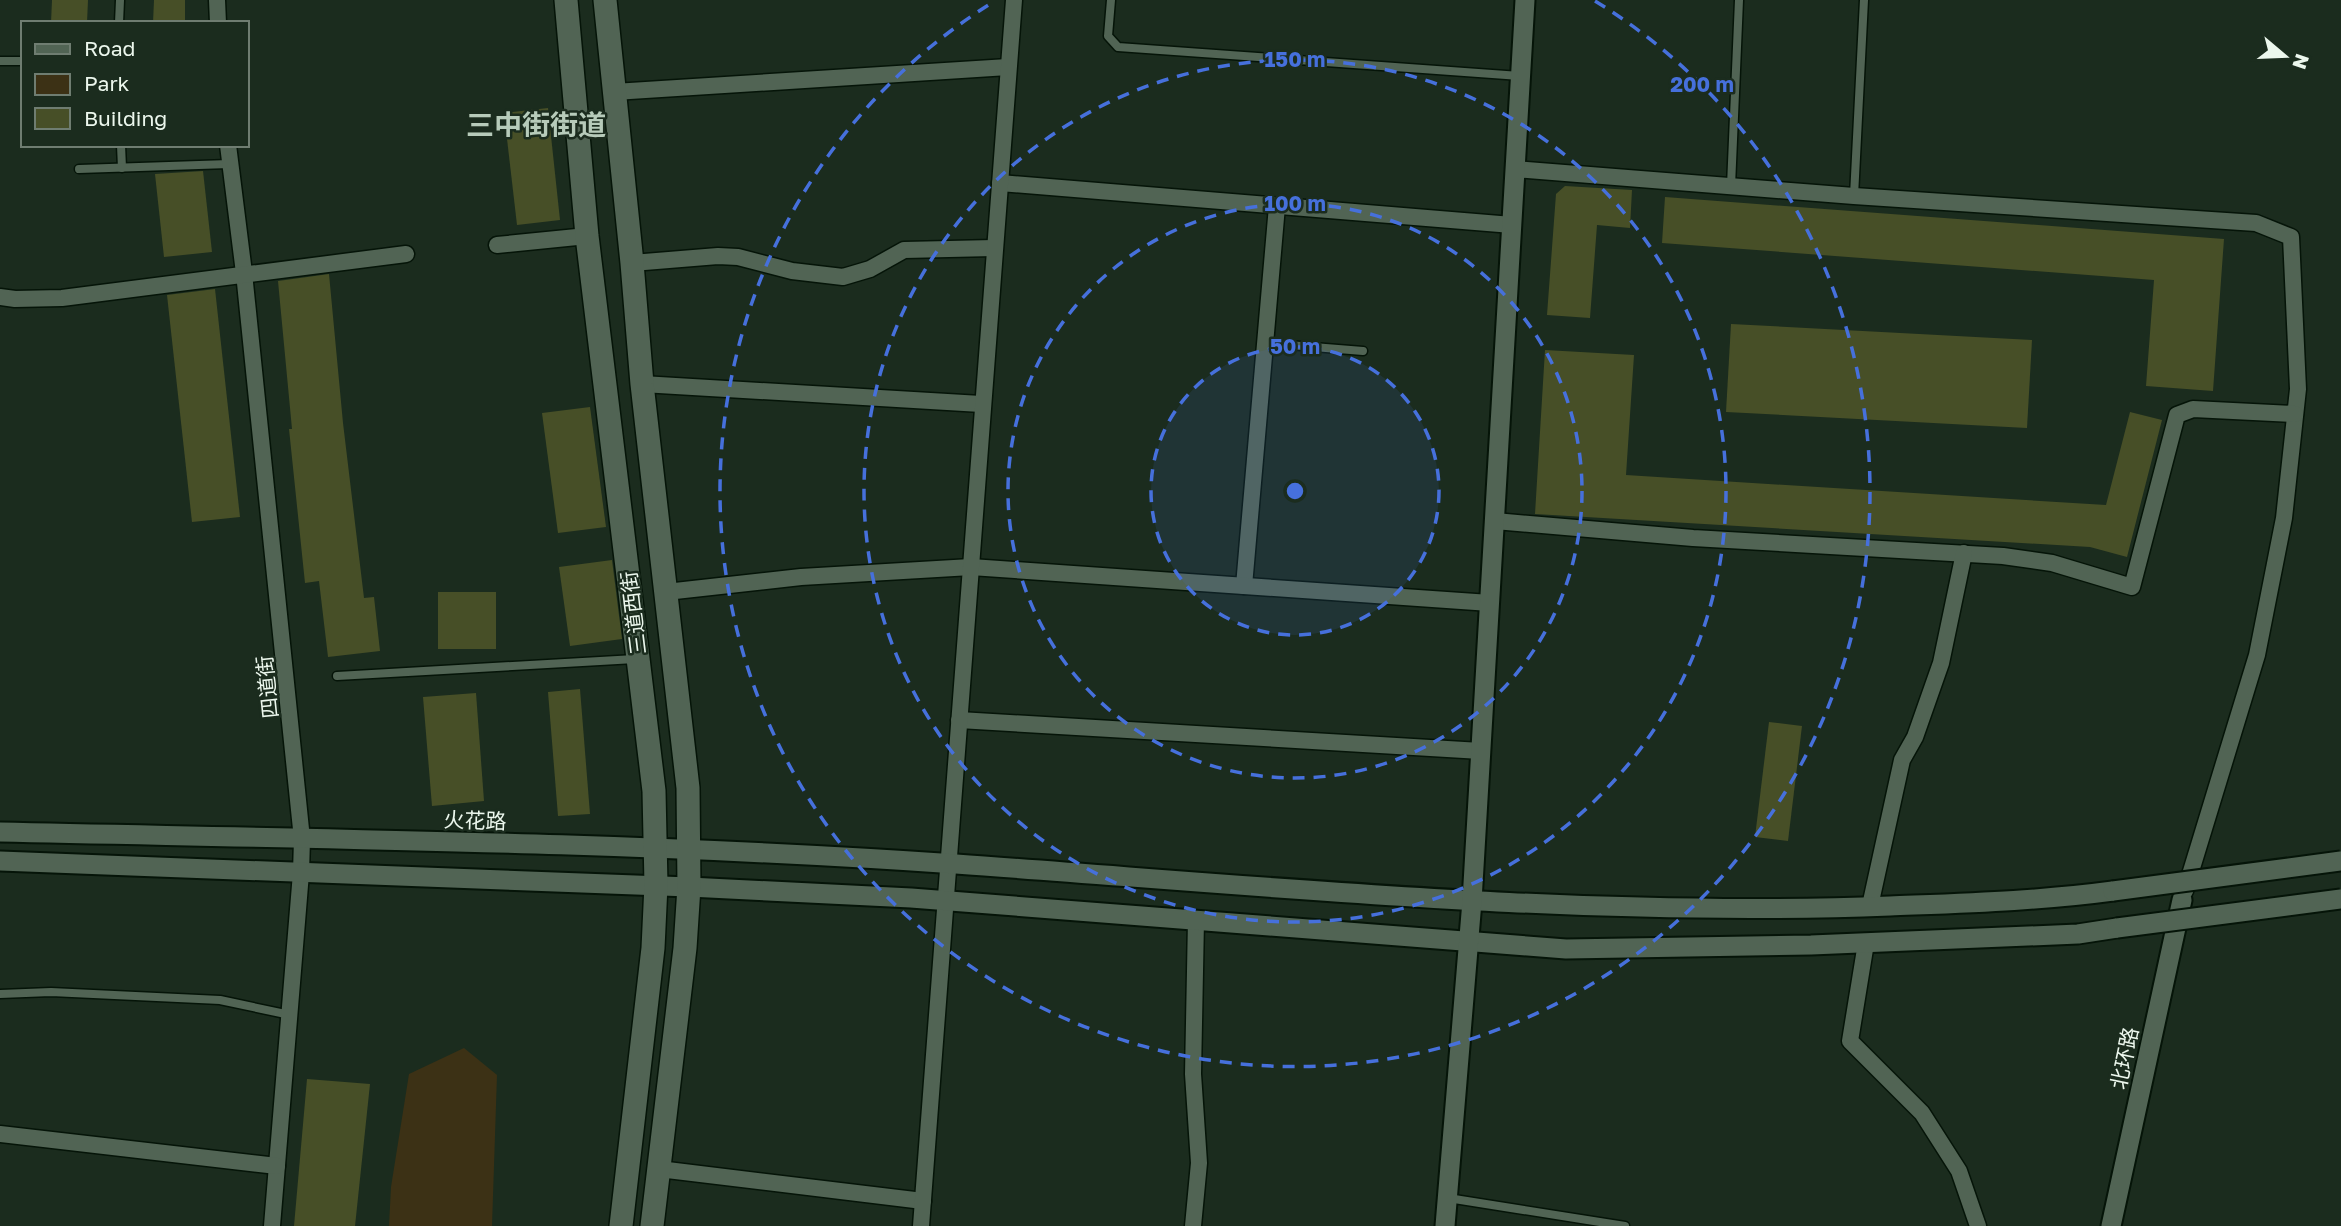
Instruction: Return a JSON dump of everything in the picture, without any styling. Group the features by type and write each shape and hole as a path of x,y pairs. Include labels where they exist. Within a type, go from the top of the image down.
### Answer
{"main road":[{"name":"三道西街","path":"566,0 587,236 654,792 656,886 653,948 621,1226"},
{"path":"605,0 642,384 688,788 690,850 685,948 652,1226"}],"street":[{"path":"216,0 218,21"},
{"path":"921,1226 981,404 1014,0"},
{"path":"1446,1226 1472,901 1525,0"},
{"path":"614,92 1008,67"},
{"name":"四道街","path":"228,147 244,274 302,839 272,1226"},
{"path":"1515,169 1854,196 2256,223 2291,237 2298,389 2284,518 2257,654 2182,900"},
{"path":"1000,183 1512,225"},
{"path":"1244,586 1277,206"},
{"path":"497,245 587,236"},
{"path":"632,263 718,256 738,257 792,271 844,277 870,269 904,250 994,248"},
{"path":"0,297 62,298 406,254"},
{"path":"642,384 981,404"},
{"path":"1494,521 1693,538 2003,556 2052,563 2132,587 2177,415 2193,409 2295,414"},
{"path":"1870,906 1902,760 1915,737 1941,663 1964,553"},
{"path":"666,592 801,577 971,568 1490,603"},
{"path":"959,720 1481,751"},
{"name":"火花路","path":"0,832 690,850 948,864 1541,905 1785,910 2051,899 2341,861"},
{"path":"0,861 689,887 945,901 1566,949 1866,943 2078,934 2341,899"},
{"name":"北环路","path":"2111,1226 2182,900"},
{"path":"1193,1226 1199,1163 1193,1074 1196,920"},
{"path":"1866,943 1850,1041 1922,1113 1959,1171 1978,1226"},
{"path":"0,1135 277,1166"},
{"path":"659,1169 923,1201"}],"lane":[{"path":"119,21 120,0"},
{"path":"1111,0 1108,37 1118,47 1520,76"},
{"path":"1731,186 1739,0"},
{"path":"1854,196 1864,0"},
{"path":"0,61 21,61"},
{"path":"121,147 122,168"},
{"path":"79,169 229,164"},
{"path":"1265,343 1363,351"},
{"path":"337,676 638,658"},
{"path":"0,993 51,992 220,1000 290,1015"},
{"path":"1448,1198 1625,1226"}],"green space":[{"path":"464,1048 497,1075 492,1226 389,1226 391,1187 409,1074"}],"building":[{"path":"52,0 88,0 87,21 51,21"},
{"path":"154,0 185,0 185,21 153,21"},
{"path":"548,108 560,220 517,225 504,113"},
{"path":"203,171 212,252 164,257 155,174"},
{"path":"1565,186 1632,190 1630,228 1597,225 1590,318 1547,315 1556,194"},
{"path":"1665,197 2224,239 2213,391 2146,386 2154,280 1662,243"},
{"path":"329,274 364,598 374,597 380,651 328,657 319,581 305,583 289,429 292,429 278,281"},
{"path":"215,289 240,517 192,522 167,295"},
{"path":"1731,324 2032,340 2027,428 1726,412"},
{"path":"1545,350 1634,355 1626,475 2106,505 2130,412 2162,420 2127,557 2090,547 1535,514"},
{"path":"590,407 606,527 558,533 542,413"},
{"path":"612,560 622,639 570,646 559,567"},
{"path":"438,592 496,592 496,649 438,649"},
{"path":"580,689 590,814 558,816 548,692"},
{"path":"476,693 484,801 432,806 423,697"},
{"path":"1769,722 1802,726 1788,841 1755,837"},
{"path":"307,1079 370,1084 355,1226 294,1226"}],"district":[{"name":"三中街街道","path":"536,124"}]}
